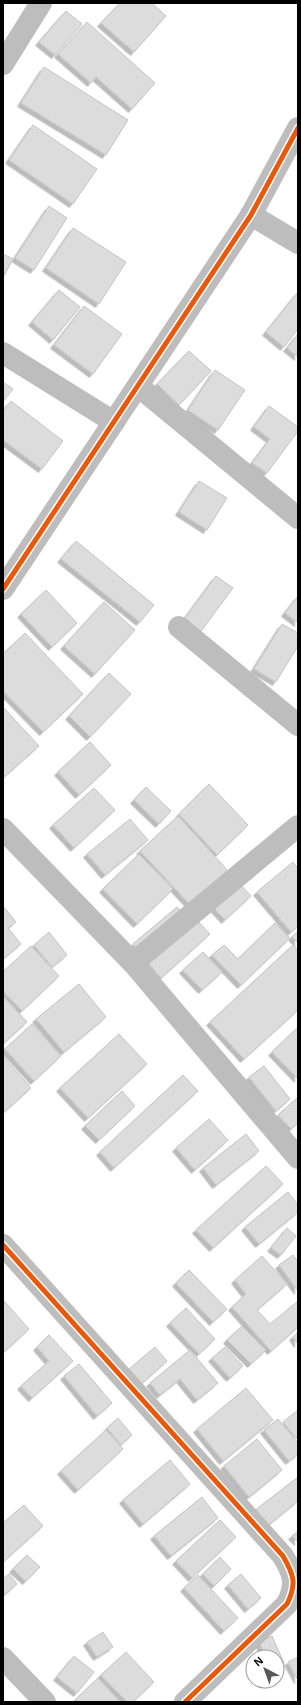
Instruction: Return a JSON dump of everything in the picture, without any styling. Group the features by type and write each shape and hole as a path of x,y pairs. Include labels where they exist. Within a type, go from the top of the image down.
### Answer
{"street":[{"path":"3,64 41,3"},
{"path":"3,589 251,215 298,128"},
{"path":"251,215 298,244"},
{"path":"3,353 114,422"},
{"path":"138,386 298,518"},
{"path":"179,626 298,726"},
{"path":"133,963 298,826"},
{"path":"3,829 133,963 298,1158"},
{"path":"3,1245 283,1556 290,1568 294,1582 293,1592 287,1604 185,1702"},
{"path":"3,1658 45,1702"}],"building":[{"path":"120,3 152,3 166,16 134,52 101,23"},
{"path":"66,11 82,24 55,55 39,42"},
{"path":"87,22 155,83 132,109 96,77 91,83 58,54"},
{"path":"44,67 128,120 106,155 21,103"},
{"path":"33,125 97,169 73,204 9,160"},
{"path":"49,206 67,218 34,270 15,258"},
{"path":"73,228 126,262 99,304 46,268"},
{"path":"3,254 13,259 3,278"},
{"path":"59,290 80,307 53,340 32,322"},
{"path":"298,292 298,329 284,347 266,332"},
{"path":"84,306 122,334 93,374 54,345"},
{"path":"298,334 298,357 287,348"},
{"path":"189,351 211,371 179,405 157,384"},
{"path":"215,370 245,390 218,430 188,410"},
{"path":"3,382 13,389 3,402"},
{"path":"11,401 63,441 42,469 3,440 3,411"},
{"path":"269,406 298,427 298,431 267,473 252,463 270,439 254,427"},
{"path":"199,481 227,498 207,530 179,512"},
{"path":"76,541 154,605 140,622 61,559"},
{"path":"216,576 233,588 199,634 183,621"},
{"path":"46,590 77,623 52,647 21,614"},
{"path":"298,596 298,623 285,613"},
{"path":"104,602 135,630 95,674 64,646"},
{"path":"282,624 298,633 298,646 276,682 254,669"},
{"path":"25,633 83,694 43,732 3,691 3,654"},
{"path":"109,673 131,694 90,737 69,716"},
{"path":"3,707 39,746 3,778"},
{"path":"90,742 111,765 79,795 58,772"},
{"path":"209,784 248,825 217,855 179,814"},
{"path":"146,787 171,811 159,824 134,800"},
{"path":"94,788 115,810 74,848 53,825"},
{"path":"178,816 251,896 225,920 204,897 193,908 140,851"},
{"path":"130,819 148,840 105,875 87,854"},
{"path":"139,854 173,889 137,924 103,889"},
{"path":"293,862 298,868 298,926 291,932 257,892"},
{"path":"3,906 16,922 8,928 21,944 3,959"},
{"path":"177,907 190,922 146,959 133,944"},
{"path":"196,919 210,934 161,978 148,963"},
{"path":"275,923 290,938 241,985 212,955 224,945 238,959"},
{"path":"298,931 298,943 292,937"},
{"path":"49,932 67,955 52,967 34,945"},
{"path":"293,945 298,950 298,1010 244,1059 210,1022"},
{"path":"31,946 59,976 22,1011 3,991 3,972"},
{"path":"203,952 222,972 202,990 183,970"},
{"path":"79,984 106,1017 64,1052 36,1019"},
{"path":"3,996 27,1022 3,1044"},
{"path":"32,1024 61,1056 34,1081 5,1049"},
{"path":"298,1027 298,1079 272,1052"},
{"path":"119,1034 147,1064 88,1118 60,1088"},
{"path":"3,1056 31,1088 3,1113"},
{"path":"264,1066 290,1099 276,1111 249,1077"},
{"path":"183,1075 198,1091 114,1168 100,1152"},
{"path":"122,1091 135,1106 99,1140 85,1126"},
{"path":"298,1097 298,1123 291,1129 278,1115"},
{"path":"209,1119 228,1140 195,1170 176,1148"},
{"path":"246,1134 259,1151 216,1185 203,1168"},
{"path":"266,1166 283,1184 213,1248 196,1230"},
{"path":"288,1192 298,1205 298,1212 259,1244 245,1227"},
{"path":"287,1228 296,1236 281,1255 271,1248"},
{"path":"293,1255 298,1262 298,1291 279,1265"},
{"path":"262,1256 287,1284 257,1310 270,1324 298,1301 298,1327 271,1351 232,1307 246,1294 235,1280"},
{"path":"189,1270 227,1309 213,1322 176,1283"},
{"path":"4,1301 29,1329 3,1353 3,1302"},
{"path":"186,1308 215,1339 199,1354 170,1323"},
{"path":"242,1326 266,1350 251,1364 227,1340"},
{"path":"298,1332 298,1344 293,1337"},
{"path":"49,1335 73,1361 32,1398 21,1386 49,1361 37,1347"},
{"path":"155,1347 167,1361 141,1384 128,1370"},
{"path":"225,1347 243,1366 230,1378 212,1358"},
{"path":"190,1350 218,1383 197,1400 180,1379 160,1395 150,1383"},
{"path":"79,1364 112,1403 97,1416 64,1376"},
{"path":"246,1388 273,1420 223,1461 197,1429"},
{"path":"298,1410 298,1440 283,1422"},
{"path":"118,1418 132,1435 121,1445 107,1428"},
{"path":"278,1419 298,1443 298,1454 289,1461 264,1430"},
{"path":"106,1430 123,1449 78,1490 61,1471"},
{"path":"257,1439 282,1470 249,1497 224,1466"},
{"path":"170,1460 190,1484 143,1524 123,1500"},
{"path":"298,1477 298,1501 266,1527 254,1511"},
{"path":"202,1497 218,1518 171,1556 154,1536"},
{"path":"24,1505 43,1526 3,1562 3,1523"},
{"path":"220,1520 236,1537 192,1578 176,1561"},
{"path":"298,1531 298,1542 292,1536"},
{"path":"27,1555 40,1567 26,1581 13,1569"},
{"path":"220,1557 231,1569 214,1586 203,1574"},
{"path":"9,1574 17,1584 3,1596 3,1579"},
{"path":"241,1574 261,1598 248,1609 228,1585"},
{"path":"198,1575 238,1618 224,1631 184,1588"},
{"path":"103,1632 113,1647 97,1657 87,1642"},
{"path":"272,1636 278,1649 262,1649 259,1642"},
{"path":"126,1652 154,1682 133,1702 127,1702 101,1675"},
{"path":"74,1656 94,1672 77,1693 57,1677"},
{"path":"298,1657 298,1680 288,1662"},
{"path":"98,1678 120,1702 78,1702 76,1699"}],"cycle path":[{"path":"3,589 251,215 298,128"},
{"path":"3,1245 283,1556 292,1574 293,1585 287,1604 185,1702"}]}
